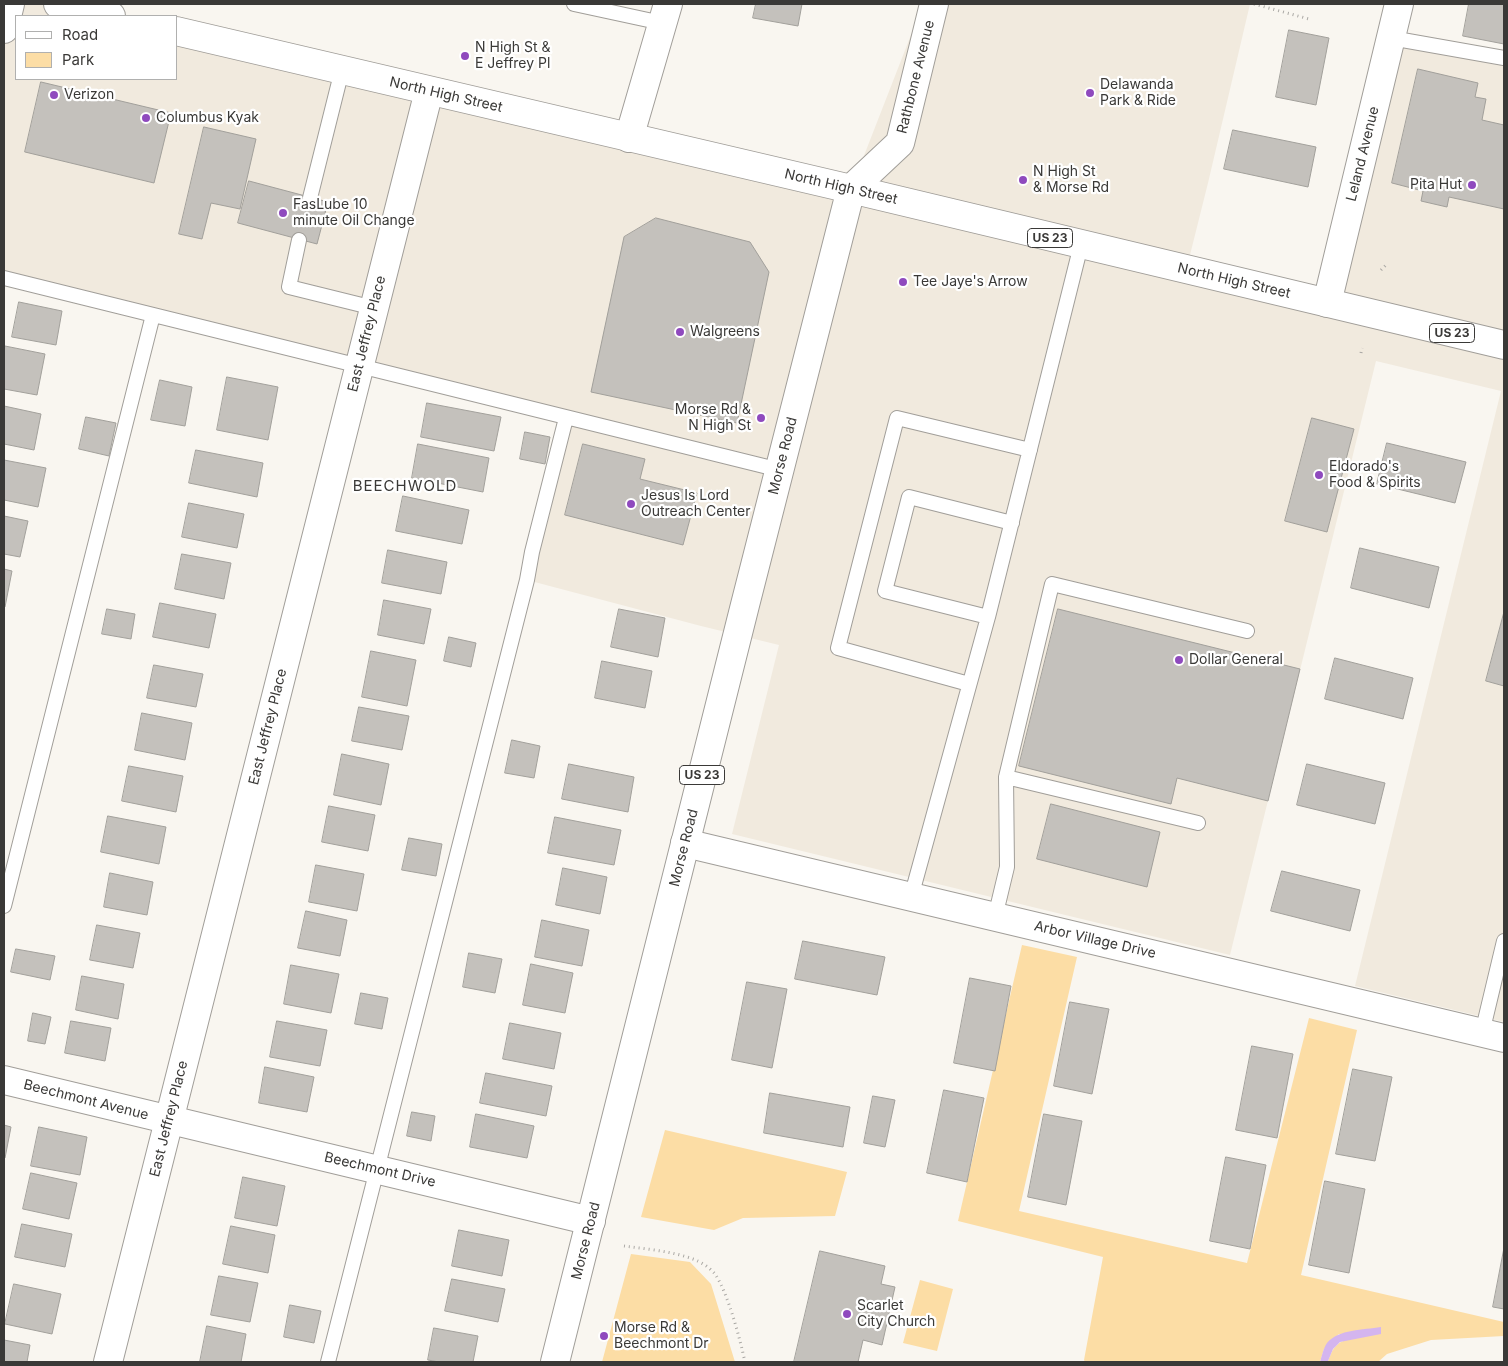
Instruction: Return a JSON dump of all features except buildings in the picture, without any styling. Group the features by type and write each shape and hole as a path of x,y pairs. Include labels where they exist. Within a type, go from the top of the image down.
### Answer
{"street":[{"path":"4,29 10,4"},
{"path":"58,4 108,15"},
{"name":"Rathbone Avenue","path":"851,189 900,144 934,4"},
{"name":"Leland Avenue","path":"1327,303 1399,4"},
{"path":"629,138 665,14"},
{"name":"North High Street","path":"178,32 851,189 1504,345"},
{"name":"East Jeffrey Place","path":"108,1362 429,91"},
{"name":"Morse Road","path":"555,1362 851,189"},
{"name":"Arbor Village Drive","path":"685,843 1493,1035"},
{"name":"Beechmont Avenue","path":"4,1080 169,1120"},
{"name":"Beechmont Drive","path":"169,1120 591,1221"}],"lane":[{"path":"574,4 665,14"},
{"path":"1391,38 1504,58"},
{"path":"310,198 342,70"},
{"path":"299,240 289,287 374,308"},
{"path":"911,897 988,617 1081,245"},
{"path":"4,278 780,470"},
{"path":"4,906 154,315"},
{"path":"328,1362 527,580 532,552 566,418"},
{"path":"969,684 838,648 897,418 1030,450"},
{"path":"988,617 885,591 909,498 1012,523"},
{"path":"996,917 1007,867 1006,777 1052,584 1247,631"},
{"path":"1006,777 1198,823"},
{"path":"1493,1035 1504,941"}],"path":[{"path":"1254,4 1308,18"},
{"path":"1381,270 1386,265"},
{"path":"1361,353 1362,348"},
{"path":"624,1246 675,1254 693,1259 706,1266 714,1274 723,1289 745,1362"}],"shaded area":[{"path":"4,4 75,4 124,15 15,15 15,80 178,80 178,28 851,189 923,4 1250,4 1186,271 1319,304 1391,38 1504,58 1504,1022 1355,986 1501,391 1376,361 1230,955 732,834 779,645 527,580 566,418 4,278"},
{"path":"1381,1327 1381,1334 1340,1342 1333,1349 1329,1362 1320,1362 1327,1343 1332,1338 1352,1331"}],"green space":[{"path":"1022,945 1077,957 1019,1211 1247,1263 1309,1018 1357,1030 1301,1275 1504,1322 1504,1336 1431,1340 1387,1354 1378,1362 1329,1362 1335,1347 1348,1339 1339,1334 1324,1349 1320,1362 1085,1362 1103,1257 958,1221"},
{"path":"665,1130 847,1172 835,1216 743,1218 714,1230 641,1217"},
{"path":"631,1254 690,1262 711,1284 735,1362 602,1362"},
{"path":"920,1280 953,1289 937,1351 903,1343"}],"place":[{"name":"N High St & E Jeffrey Pl","path":"465,56"},
{"name":"Delawanda Park & Ride","path":"1090,93"},
{"name":"Verizon","path":"54,95"},
{"name":"Columbus Kyak","path":"146,118"},
{"name":"N High St & Morse Rd","path":"1023,180"},
{"name":"Pita Hut","path":"1472,185"},
{"name":"FasLube 10 minute Oil Change","path":"283,213"},
{"name":"Tee Jaye's Arrow","path":"903,282"},
{"name":"Walgreens","path":"680,332"},
{"name":"Morse Rd & N High St","path":"761,418"},
{"name":"Eldorado's Food & Spirits","path":"1319,475"},
{"name":"Jesus Is Lord Outreach Center","path":"631,504"},
{"name":"Dollar General","path":"1179,660"},
{"name":"Scarlet City Church","path":"847,1314"},
{"name":"Morse Rd & Beechmont Dr","path":"604,1336"}],"district":[{"name":"BEECHWOLD","path":"405,486"}]}
